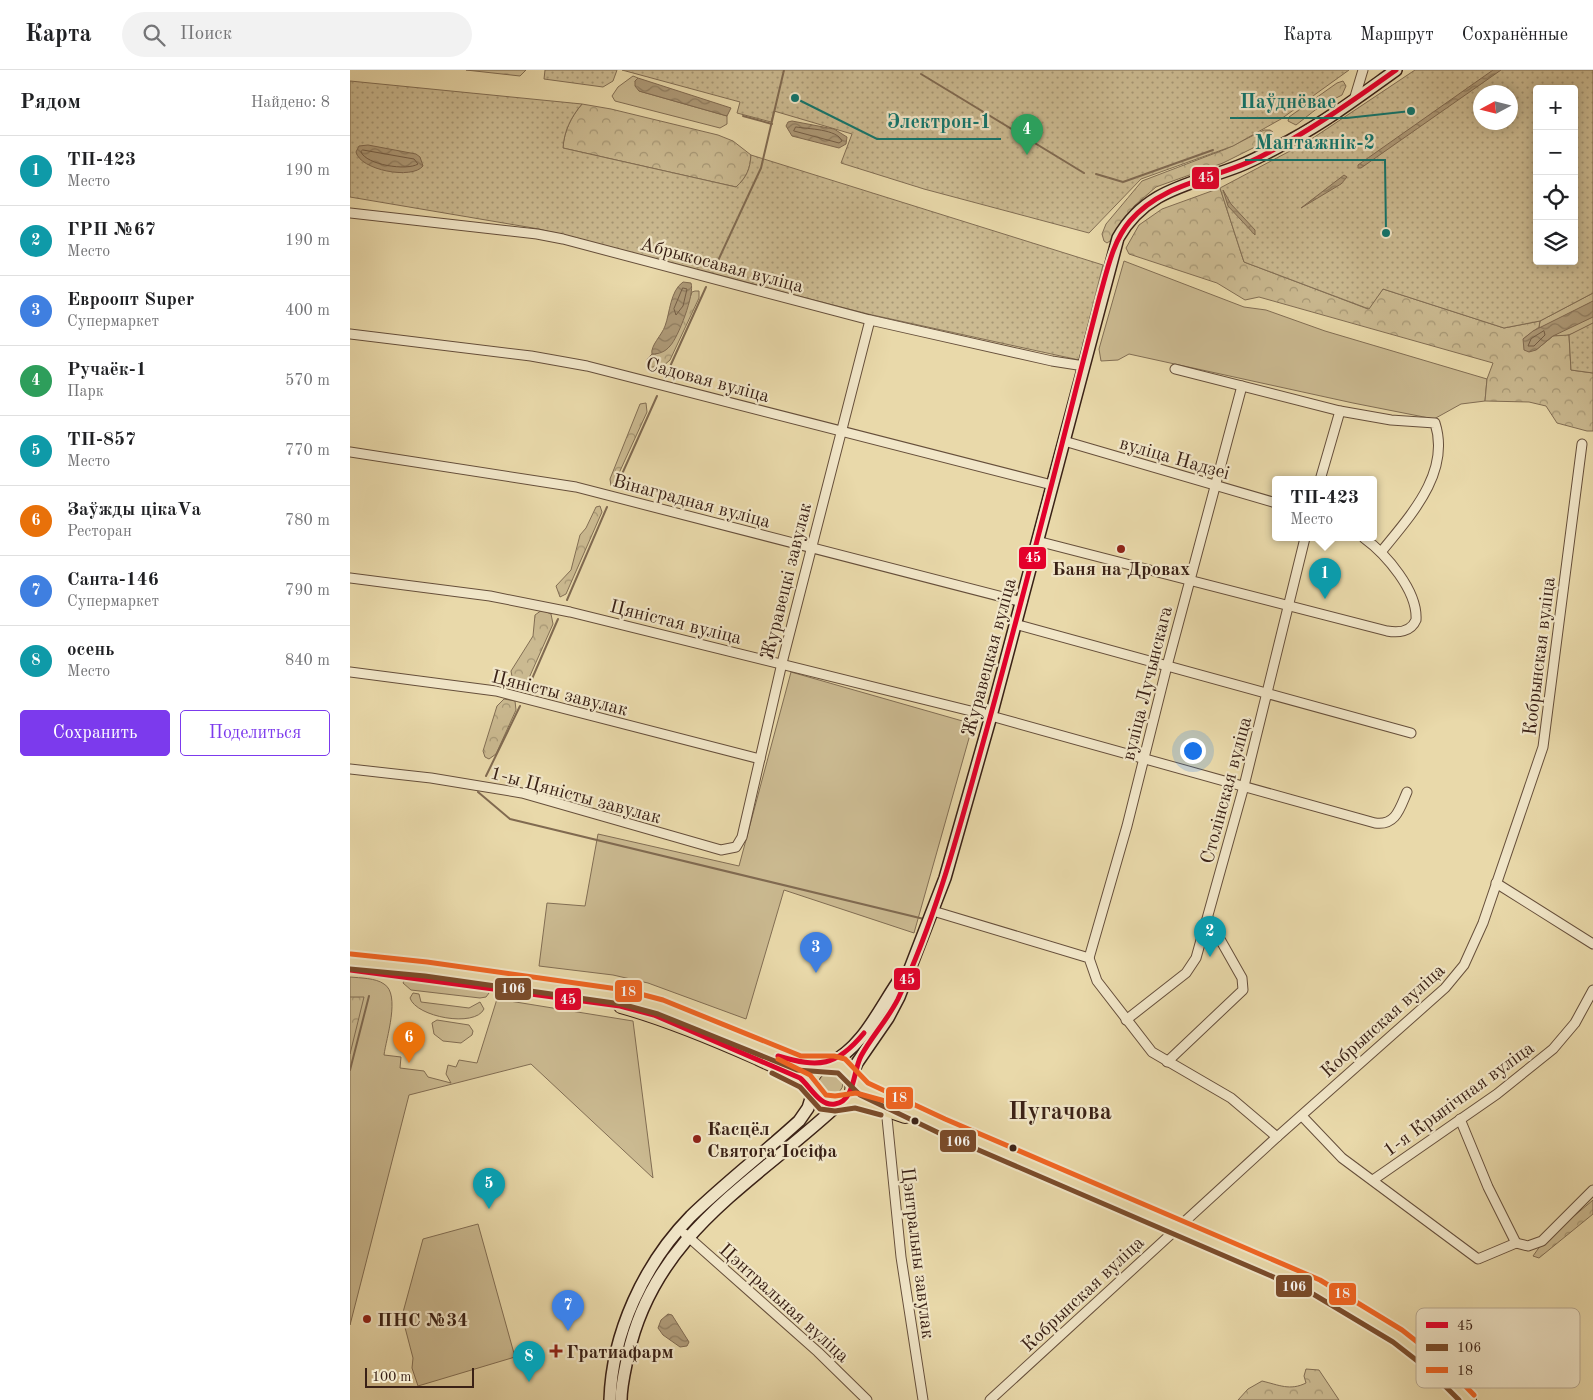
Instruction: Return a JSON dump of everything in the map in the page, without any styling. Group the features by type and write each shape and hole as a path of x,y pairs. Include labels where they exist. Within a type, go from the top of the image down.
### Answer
{"main road":[{"path":"350,961 436,971 623,998 660,1007 777,1056 805,1064 843,1066 852,1079 868,1091 942,1126 1316,1287 1372,1316 1416,1348"},
{"path":"350,970 620,1006 654,1015 735,1048 800,1078 813,1090 817,1098 828,1104 859,1100 942,1126"},
{"path":"813,1090 814,1074 827,1064"},
{"path":"842,1102 851,1092 852,1079"},
{"path":"1458,1388 1469,1400"}],"street":[{"path":"1354,100 1363,70"},
{"name":"Журавецкая вуліца","path":"852,1079 860,1057 888,1018 933,910 991,716 1118,238 1130,218 1144,204 1250,161 1293,139 1354,100 1396,70"},
{"name":"Абрыкосавая вуліца","path":"350,213 537,234 563,239 870,320 1052,361 1084,366"},
{"name":"Журавецкі завулак","path":"734,849 742,837 810,547 870,320"},
{"name":"Садовая вуліца","path":"350,334 578,364 1052,485"},
{"path":"1175,369 1340,411 1391,420 1435,423 1440,439 1440,450 1427,489 1413,513 1381,552"},
{"name":"вуліца Лучынскага","path":"1089,958 1145,758 1189,579 1242,386"},
{"path":"1321,476 1340,411"},
{"name":"вуліца Надзеі","path":"1064,441 1272,502"},
{"name":"Кобрынская вуліца","path":"996,1398 1177,1228 1453,980 1468,957 1483,923 1543,747 1582,444"},
{"name":"Вінаградная вуліца","path":"350,452 568,485 1022,602"},
{"path":"1037,541 1387,631 1399,632 1409,629 1416,620 1414,603 1399,575 1381,552 1368,541"},
{"name":"Столінская вуліца","path":"1126,1020 1190,968 1196,958 1244,786 1304,541"},
{"name":"Цяністая вуліца","path":"350,578 524,601 991,716 1379,824 1394,819 1407,792"},
{"path":"1016,624 1411,733"},
{"name":"Цяністы завулак","path":"350,672 496,691 760,759"},
{"name":"1-ы Цяністы завулак","path":"350,769 432,778 522,793 717,849 734,849"},
{"path":"1496,882 1593,944"},
{"path":"933,910 1089,958 1095,977 1147,1048 1167,1062 1231,1098 1277,1137"},
{"path":"1167,1062 1242,990 1242,978 1208,918"},
{"name":"Журавецкая вуліца","path":"827,1064 848,1053 858,1042 912,963"},
{"name":"1-я Крынічная вуліца","path":"1373,1180 1509,1085 1560,1042 1575,1023 1593,990"},
{"path":"621,1400 630,1348 643,1307 656,1280 684,1233 691,1216 799,1121 808,1108 813,1090"},
{"path":"610,1400 618,1345 630,1309 645,1277 684,1233 842,1102"},
{"name":"Цэнтральны завулак","path":"888,1110 887,1118 901,1257 923,1400"},
{"path":"1302,1116 1342,1158 1478,1259 1516,1243 1528,1246 1542,1241 1593,1190"},
{"path":"1460,1118 1488,1187 1516,1243"},
{"name":"Цэнтральная вуліца","path":"684,1233 818,1352 867,1400"}],"green space":[{"path":"466,70 526,70 520,76"},
{"path":"545,70 617,70 613,81 603,87 544,79"},
{"path":"622,70 1349,70 1281,119 1233,146 1141,179 1089,233 924,189 841,163 852,134 774,111 771,122 737,113 740,102"},
{"path":"1415,70 1593,70 1593,293 1540,321 1504,328 1383,289 1369,309 1244,262 1220,188 1307,142"},
{"path":"633,76 638,78 635,81 639,91 727,116 727,124 720,128 615,101 612,96 618,87"},
{"path":"350,81 582,104 569,124 563,148 736,187 743,180 747,172 751,155 1103,265 1079,360 868,314 539,229 350,197"},
{"path":"1343,81 1346,86 1342,95 1319,107 1296,125 1288,121 1289,117 1337,83"},
{"path":"582,104 611,109 718,135 733,141 751,155 750,165 743,180 736,187 563,148 569,124"},
{"path":"1264,130 1273,132 1269,140 1223,163 1156,187 1134,206 1110,241 1107,243 1104,241 1102,234 1106,224 1142,181 1226,149"},
{"path":"1220,188 1244,262 1368,309 1383,289 1504,328 1540,321 1539,327 1523,339 1536,350 1553,336 1569,335 1571,370 1593,373 1593,431 1557,423 1546,406 1529,402 1485,401 1487,379 1493,363 1259,297 1245,300 1217,283 1129,254 1126,248 1139,225 1162,209"},
{"path":"1124,261 1244,307 1266,310 1325,331 1487,379 1485,401 1461,404 1434,419 1129,354 1118,360 1101,361 1099,349"},
{"path":"699,291 699,298 670,360 662,367 651,367 647,359 652,354 656,354 676,336 692,292"},
{"path":"1593,293 1593,323 1566,336 1554,335 1539,327 1540,321"},
{"path":"1593,323 1593,373 1571,370 1569,335"},
{"path":"646,403 647,412 614,484 611,486 610,479 640,404"},
{"path":"600,506 602,512 566,594 560,597 556,586 571,570 580,535 586,528 596,507"},
{"path":"542,610 551,614 553,624 529,678 522,683 513,682 511,671 533,636 535,615"},
{"path":"791,672 973,724 914,933 784,890 746,1019 648,983 613,975 539,966 547,903 585,906 598,834 739,866"},
{"path":"504,699 515,701 516,710 496,754 489,759 485,757 483,751 497,706"},
{"path":"350,977 377,981 389,989 392,1007 384,1055 401,1057 400,1068 424,1071 428,1077 451,1083 446,1074 448,1065 456,1067 459,1060 477,1063 497,999 633,1021 653,1178 531,1064 409,1095 350,1325"},
{"path":"405,979 485,989 489,993 486,997 480,998 411,990 403,983"},
{"path":"413,993 419,994 421,1002 469,1008 480,1002 484,1009 478,1015 469,1018 446,1018 434,1015 415,1005 410,998"},
{"path":"350,997 364,997 350,1054"},
{"path":"437,1020 469,1025 473,1031 472,1035 461,1043 443,1041 434,1034 432,1023"},
{"path":"831,1071 840,1074 843,1083 840,1092 831,1095 822,1092 819,1083 822,1074"},
{"path":"1593,1200 1593,1214 1539,1258 1533,1256 1543,1242"},
{"path":"478,1224 515,1357 418,1386 412,1368 413,1358 402,1316 423,1239"},
{"path":"1306,1369 1319,1370 1339,1400 1238,1400 1248,1389 1262,1381 1290,1387 1306,1383 1304,1376"}],"water":[{"path":"1493,70 1501,70 1480,85 1473,85 1473,90 1361,168 1358,168 1358,165"},
{"path":"638,78 731,108 727,116 639,91 635,86 635,81"},
{"path":"792,121 834,129 847,137 846,144 839,148 792,136 786,126 788,122"},
{"path":"368,145 416,154 420,157 423,166 408,172 387,171 376,168 367,164 356,152 359,146"},
{"path":"1344,175 1347,177 1341,184 1301,208"},
{"path":"1223,190 1231,204 1255,230 1255,235 1228,206"},
{"path":"683,282 691,283 692,289 681,325 668,348 657,354 652,354 653,348 665,326 675,291"},
{"path":"1593,301 1593,317 1553,336 1536,350 1529,352 1524,350 1523,339 1533,331"},
{"path":"668,1314 672,1315 689,1342 687,1346 680,1347 663,1335 658,1328 661,1320"}],"waterway":[{"path":"716,265 761,168 784,70"},
{"path":"921,74 1084,173"},
{"path":"743,116 772,124"},
{"path":"1096,174 1123,182 1213,150"},
{"path":"668,371 706,287"},
{"path":"618,483 657,396"},
{"path":"567,600 607,507"},
{"path":"528,688 558,619"},
{"path":"486,776 520,706"},
{"path":"478,792 510,819 924,919"},
{"path":"350,1070 369,996"}],"transit line":[{"name":"45","path":"350,970 620,1006 654,1015 800,1078 825,1102 830,1104 842,1102 850,1091 861,1056 898,999 925,934 948,867 1044,515 1099,299 1114,248 1119,238 1130,221 1157,198 1190,183 1258,158 1329,117 1396,70"},
{"name":"18","path":"351,954 427,962 625,990 663,1000 801,1056 834,1056 845,1059 868,1083 945,1119 1320,1280 1402,1330 1416,1341"},
{"name":"106","path":"350,969 425,976 621,1004 658,1014 797,1070 838,1073 860,1095 939,1133 1313,1294 1393,1342 1416,1360"},
{"name":"45","path":"778,1056 805,1062 826,1062 845,1053 864,1033"},
{"name":"18","path":"778,1059 810,1075 826,1095 835,1096 856,1093 885,1101"},
{"name":"106","path":"772,1073 800,1087 820,1109 835,1111 855,1108 881,1115"},
{"name":"106","path":"1447,1388 1459,1400"},
{"name":"18","path":"1467,1388 1474,1395"}],"place":[{"name":"Электрон-1","path":"795,98"},
{"name":"Паўднёвае","path":"1411,111"},
{"name":"Ручаёк-1","path":"1027,155"},
{"name":"Мантажнік-2","path":"1386,233"},
{"name":"Баня на Дровах","path":"1121,549"},
{"name":"ТП-423","path":"1325,599"},
{"name":"ГРП №67","path":"1210,957"},
{"name":"Евроопт Super","path":"816,973"},
{"name":"Заўжды цікаVа","path":"409,1063"},
{"name":"Касцёл Святога Іосіфа","path":"697,1139"},
{"name":"ТП-857","path":"489,1209"},
{"name":"ПНС №34","path":"367,1319"},
{"name":"Санта-146","path":"568,1331"},
{"name":"Гратиафарм","path":"556,1351"},
{"name":"осень","path":"529,1382"}],"district":[{"name":"Пугачова","path":"1060,1111"}]}
